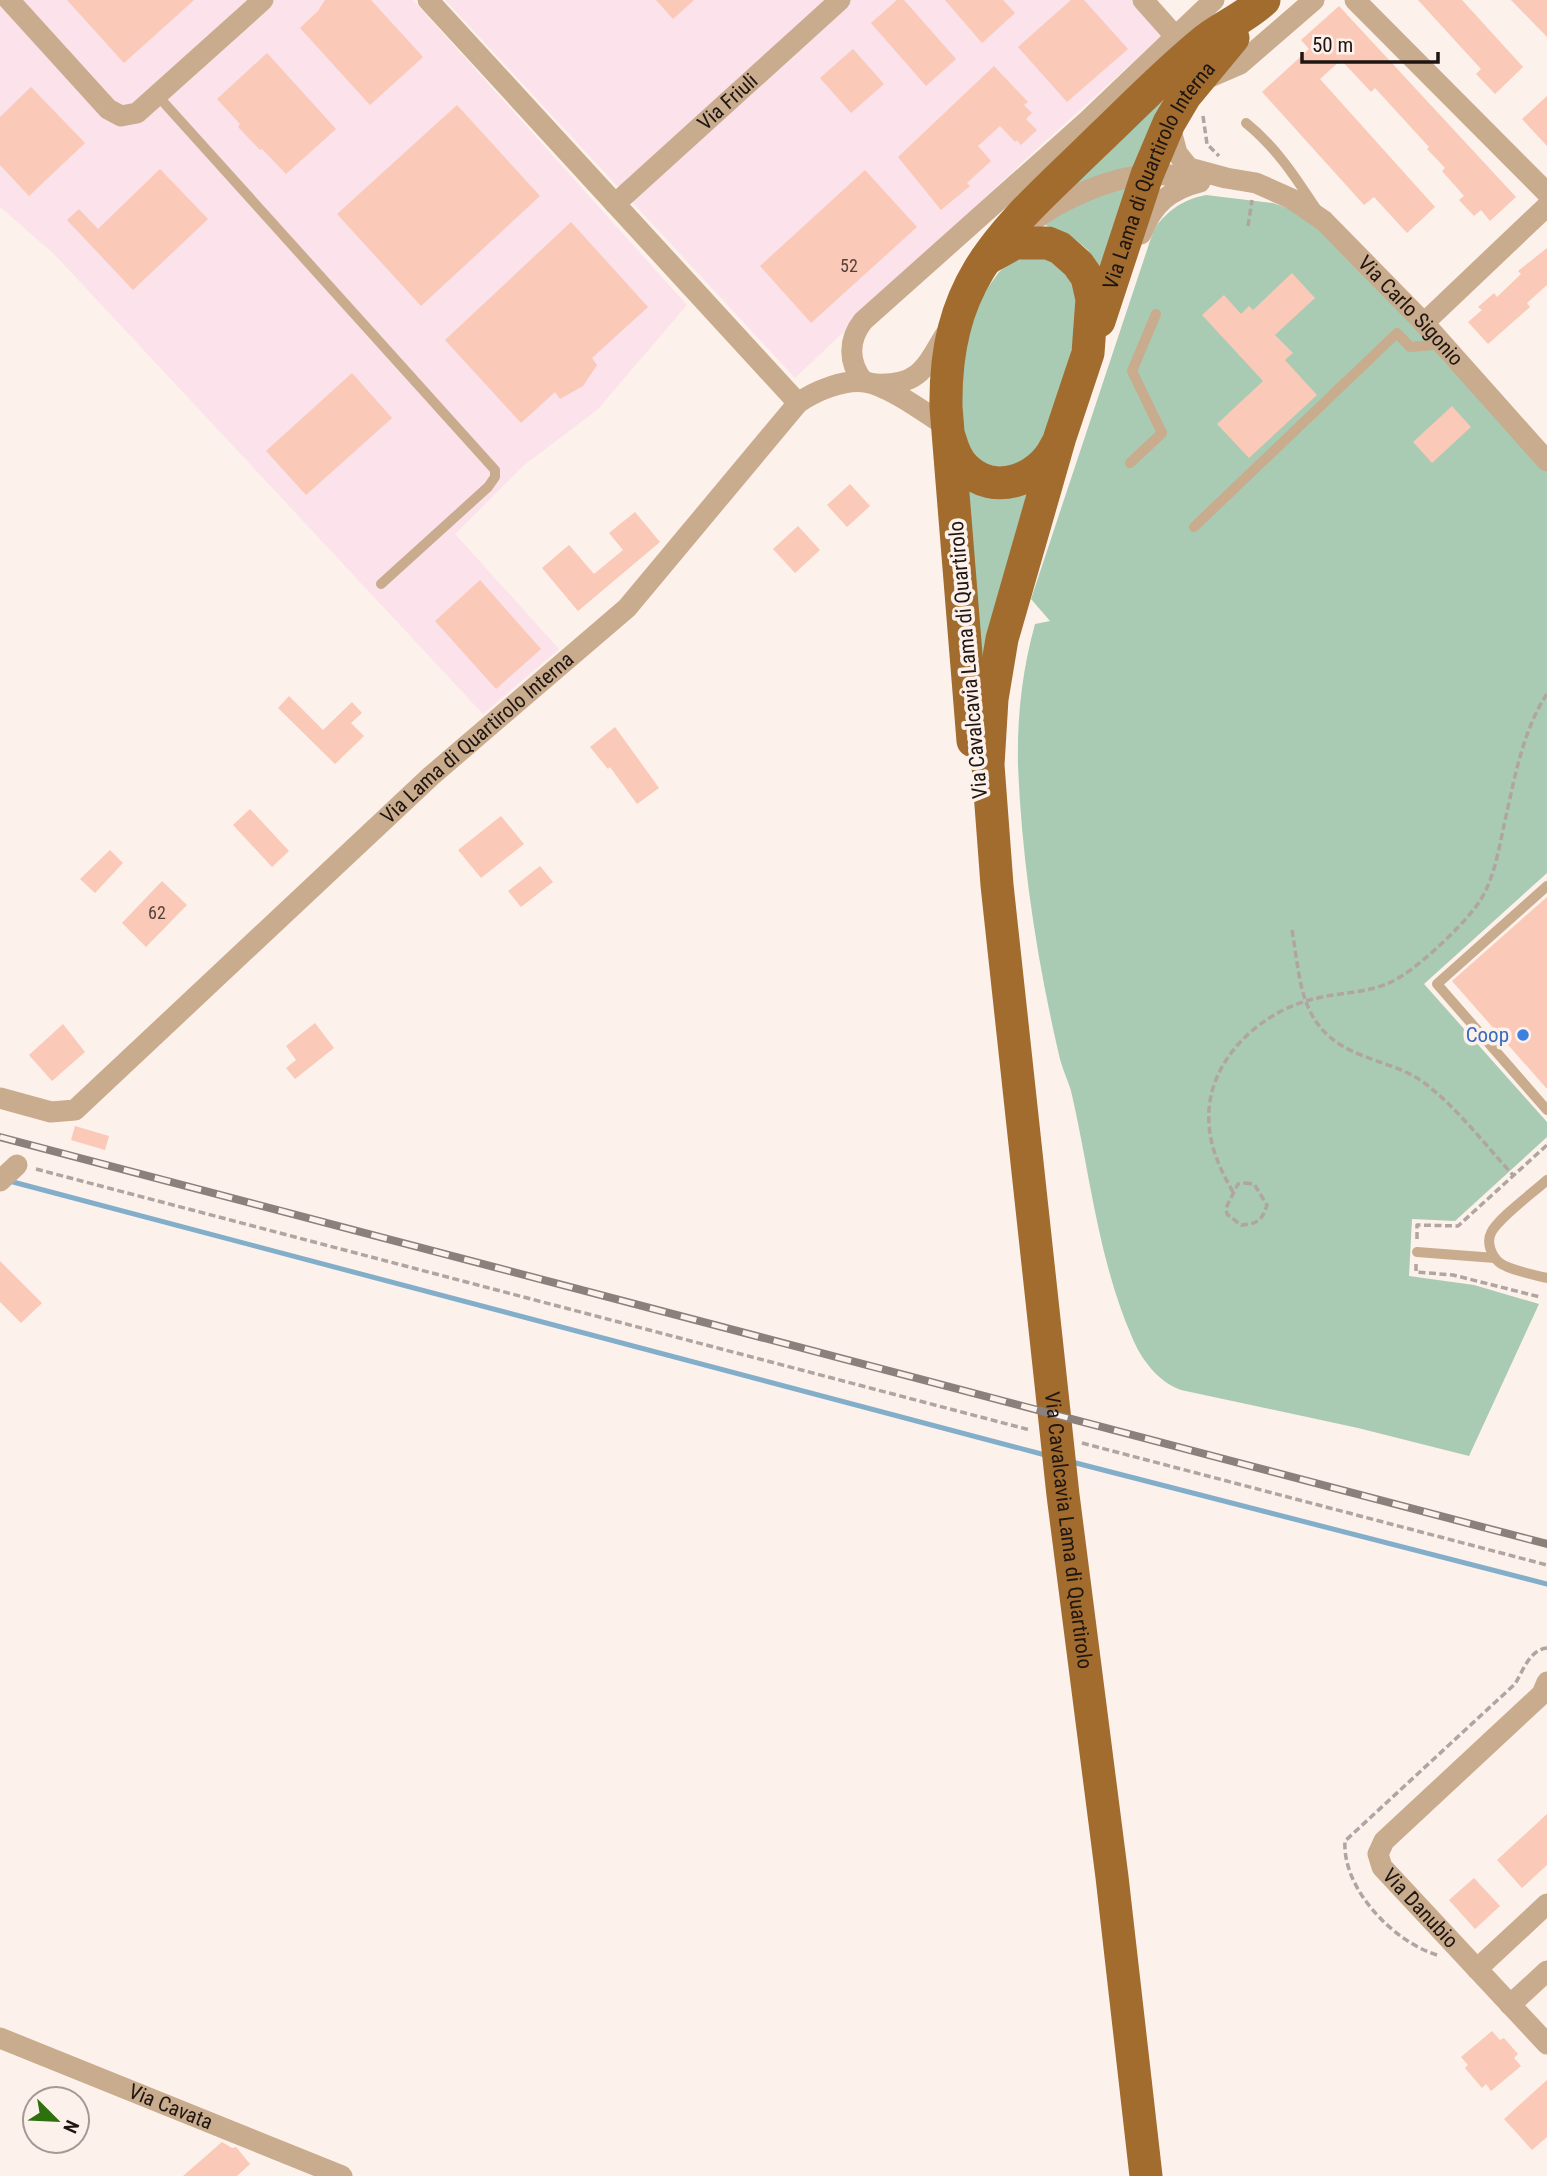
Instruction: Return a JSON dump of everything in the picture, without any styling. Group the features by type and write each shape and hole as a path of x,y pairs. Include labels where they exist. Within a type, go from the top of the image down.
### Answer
{"main road":[{"name":"Via Lama di Quartirolo Interna","path":"1091,344 1147,175 1181,121 1195,84 1257,6"},
{"name":"Via Lama di Quartirolo Interna","path":"986,259 1014,221 1155,85 1209,38 1257,6"},
{"name":"Via Cavalcavia Lama di Quartirolo","path":"998,885 983,823 970,710 948,430 947,365 950,342 960,308 986,259 1015,243 1033,241 1060,248 1078,264 1087,277 1092,299 1091,344 1060,437 1002,639 992,699 988,765 998,885 1063,1495 1112,1877 1146,2176"},
{"name":"Via Cavalcavia Lama di Quartirolo","path":"948,430 954,452 963,467 979,477 1000,481 1018,480 1036,472 1048,460 1060,437"}],"street":[{"path":"9,0 114,113 121,116 137,113 263,0"},
{"name":"Via Friuli","path":"615,204 840,0"},
{"path":"1143,0 1175,36"},
{"path":"948,430 906,401 869,383 854,370 852,347 856,330 1086,122 1214,0"},
{"path":"1195,84 1240,64 1314,0"},
{"path":"1355,0 1547,193"},
{"path":"430,1 798,402"},
{"path":"1181,121 1177,153 1185,166 1198,172 1226,178"},
{"path":"986,259 1061,202 1101,186 1147,175 1226,178"},
{"path":"1091,344 1112,311 1147,217 1157,205 1179,188 1226,178"},
{"name":"Via Carlo Sigonio","path":"1226,178 1254,190 1292,199 1324,221 1444,344 1547,461"},
{"path":"1424,323 1547,206"},
{"name":"Via Lama di Quartirolo Interna","path":"0,1098 51,1112 75,1110 431,776 628,608 798,402 813,392 827,388 869,383 898,384 910,380 932,357 960,308"},
{"path":"0,1181 18,1165"},
{"name":"Via Danubio","path":"1547,1682 1542,1695 1384,1841 1378,1854 1382,1867 1547,2044"},
{"path":"1477,1969 1547,1904"},
{"path":"1510,2005 1547,1971"},
{"name":"Via Cavata","path":"0,2038 342,2176"}],"lane":[{"path":"157,95 495,470 495,478 488,487 382,584"},
{"path":"1246,123 1288,166 1324,221"},
{"path":"1130,463 1162,433 1132,370 1156,314"},
{"path":"1194,527 1223,496 1397,333 1410,347 1444,344"},
{"path":"1547,886 1437,985 1547,1110"},
{"path":"1547,1180 1489,1235 1489,1245 1501,1264 1547,1278"},
{"path":"1417,1252 1495,1258"}],"path":[{"path":"1181,121 1203,114 1207,144 1220,156"},
{"path":"1248,226 1254,190"},
{"path":"1233,1192 1220,1171 1208,1122 1213,1092 1226,1061 1245,1034 1272,1015 1304,1001 1365,991 1391,982 1412,969 1475,908 1490,880 1526,739 1547,694"},
{"path":"1293,930 1304,1001 1320,1027 1353,1052 1393,1065 1427,1085 1513,1175"},
{"path":"1540,1297 1476,1280 1416,1272 1417,1225 1458,1226 1547,1145"},
{"path":"18,1165 1033,1430"},
{"path":"1238,1184 1254,1184 1267,1205 1263,1218 1254,1224 1241,1225 1232,1219 1226,1208 1233,1192 1238,1184"},
{"path":"1073,1441 1547,1565"},
{"path":"1447,1959 1404,1940 1380,1919 1358,1889 1344,1856 1345,1842 1516,1684 1533,1654 1547,1648"}],"shaded area":[{"path":"0,0 413,0 687,305 597,410 523,466 455,534 559,649 483,714 54,254 0,207"},
{"path":"445,0 1155,0 1173,26 1029,156 795,378"}],"green space":[{"path":"1159,98 1164,104 1140,166 1061,195"},
{"path":"1135,184 1106,280 1088,250 1071,236 1043,224 1066,208"},
{"path":"1206,195 1273,203 1293,210 1339,240 1547,471 1547,873 1424,984 1547,1122 1547,1137 1455,1221 1412,1219 1409,1276 1474,1285 1539,1304 1469,1456 1358,1428 1181,1390 1151,1369 1132,1337 1111,1279 1072,1095 1060,1060 1051,1019 1027,875 1018,766 1021,694 1030,642 1035,624 1050,621 1031,599 1154,229 1176,207"},
{"path":"1042,254 1073,273 1082,316 1044,440 1031,459 1006,468 982,464 965,444 960,412 966,334 981,297 999,272 1012,261"},
{"path":"961,480 1039,481 984,689"}],"building":[{"path":"67,0 194,0 124,63"},
{"path":"325,0 371,0 423,57 370,105 300,28 318,11"},
{"path":"656,0 694,0 673,19"},
{"path":"897,0 904,0 956,59 926,86 871,23"},
{"path":"945,0 1003,0 1015,13 982,43"},
{"path":"1071,0 1084,0 1128,49 1067,102 1018,47"},
{"path":"1418,0 1462,0 1523,67 1495,94 1476,74 1481,69"},
{"path":"1511,0 1547,0 1547,37"},
{"path":"1339,6 1516,197 1490,221 1481,210 1474,216 1459,200 1464,196 1442,171 1445,168 1427,149 1429,147 1375,88 1371,92 1341,60 1320,79 1435,207 1407,233 1374,197 1364,205 1262,92 1309,49 1301,40"},
{"path":"853,49 884,84 851,113 820,78"},
{"path":"267,53 336,129 286,174 238,127 240,124 217,99"},
{"path":"994,66 1028,102 1024,105 1032,113 1026,119 1037,130 1021,145 1000,126 978,146 991,161 967,183 970,186 941,210 898,157"},
{"path":"31,87 85,143 29,196 0,165 0,117"},
{"path":"1547,96 1547,146 1522,119"},
{"path":"457,105 540,196 421,306 337,214"},
{"path":"160,169 208,219 133,290 67,220 79,209 98,229"},
{"path":"865,170 917,227 811,323 760,266"},
{"path":"571,222 648,307 592,358 597,365 583,386 560,399 555,392 521,423 445,340"},
{"path":"1547,248 1547,285 1527,303 1530,307 1488,344 1468,322 1482,310 1478,307 1494,293 1497,297 1521,274 1518,271"},
{"path":"1292,273 1315,298 1275,335 1293,353 1285,360 1317,395 1249,458 1217,424 1263,381 1202,315 1224,295 1241,314 1249,306 1253,310"},
{"path":"352,373 392,418 306,495 266,451"},
{"path":"1452,406 1471,427 1432,463 1413,442"},
{"path":"850,484 870,506 847,527 827,505"},
{"path":"635,512 660,542 578,611 542,568 569,545 594,574 623,550 609,533"},
{"path":"798,526 820,550 795,573 773,549"},
{"path":"480,580 541,649 496,689 435,621"},
{"path":"289,696 323,730 352,702 362,713 351,723 364,736 335,764 278,708"},
{"path":"615,727 659,788 637,804 610,767 608,769 590,747"},
{"path":"250,809 289,851 272,867 233,825"},
{"path":"501,816 524,844 481,878 458,850"},
{"path":"110,850 123,863 95,893 80,879"},
{"path":"540,866 553,882 521,907 508,891"},
{"path":"162,881 187,905 146,947 122,923"},
{"name":"Coop","path":"1547,897 1547,1089 1452,981"},
{"path":"315,1023 334,1048 295,1079 286,1068 296,1060 286,1046"},
{"path":"63,1024 85,1052 52,1081 29,1055"},
{"path":"75,1126 109,1136 105,1150 71,1140"},
{"path":"0,1261 42,1303 21,1323 0,1302"},
{"path":"1547,1814 1547,1865 1522,1888 1497,1860"},
{"path":"1474,1878 1500,1906 1475,1929 1449,1900"},
{"path":"1492,2031 1500,2040 1504,2038 1518,2054 1514,2058 1521,2066 1491,2091 1486,2084 1482,2088 1465,2068 1468,2065 1461,2057"},
{"path":"1547,2080 1547,2137 1532,2150 1504,2119"},
{"path":"222,2142 232,2148 236,2147 250,2164 237,2176 183,2176"}],"waterway":[{"path":"13,1182 1049,1456"},
{"path":"1072,1462 1547,1584"}],"railway":[{"path":"0,1137 1547,1544"}],"place":[{"name":"Coop","path":"1523,1035"}]}
